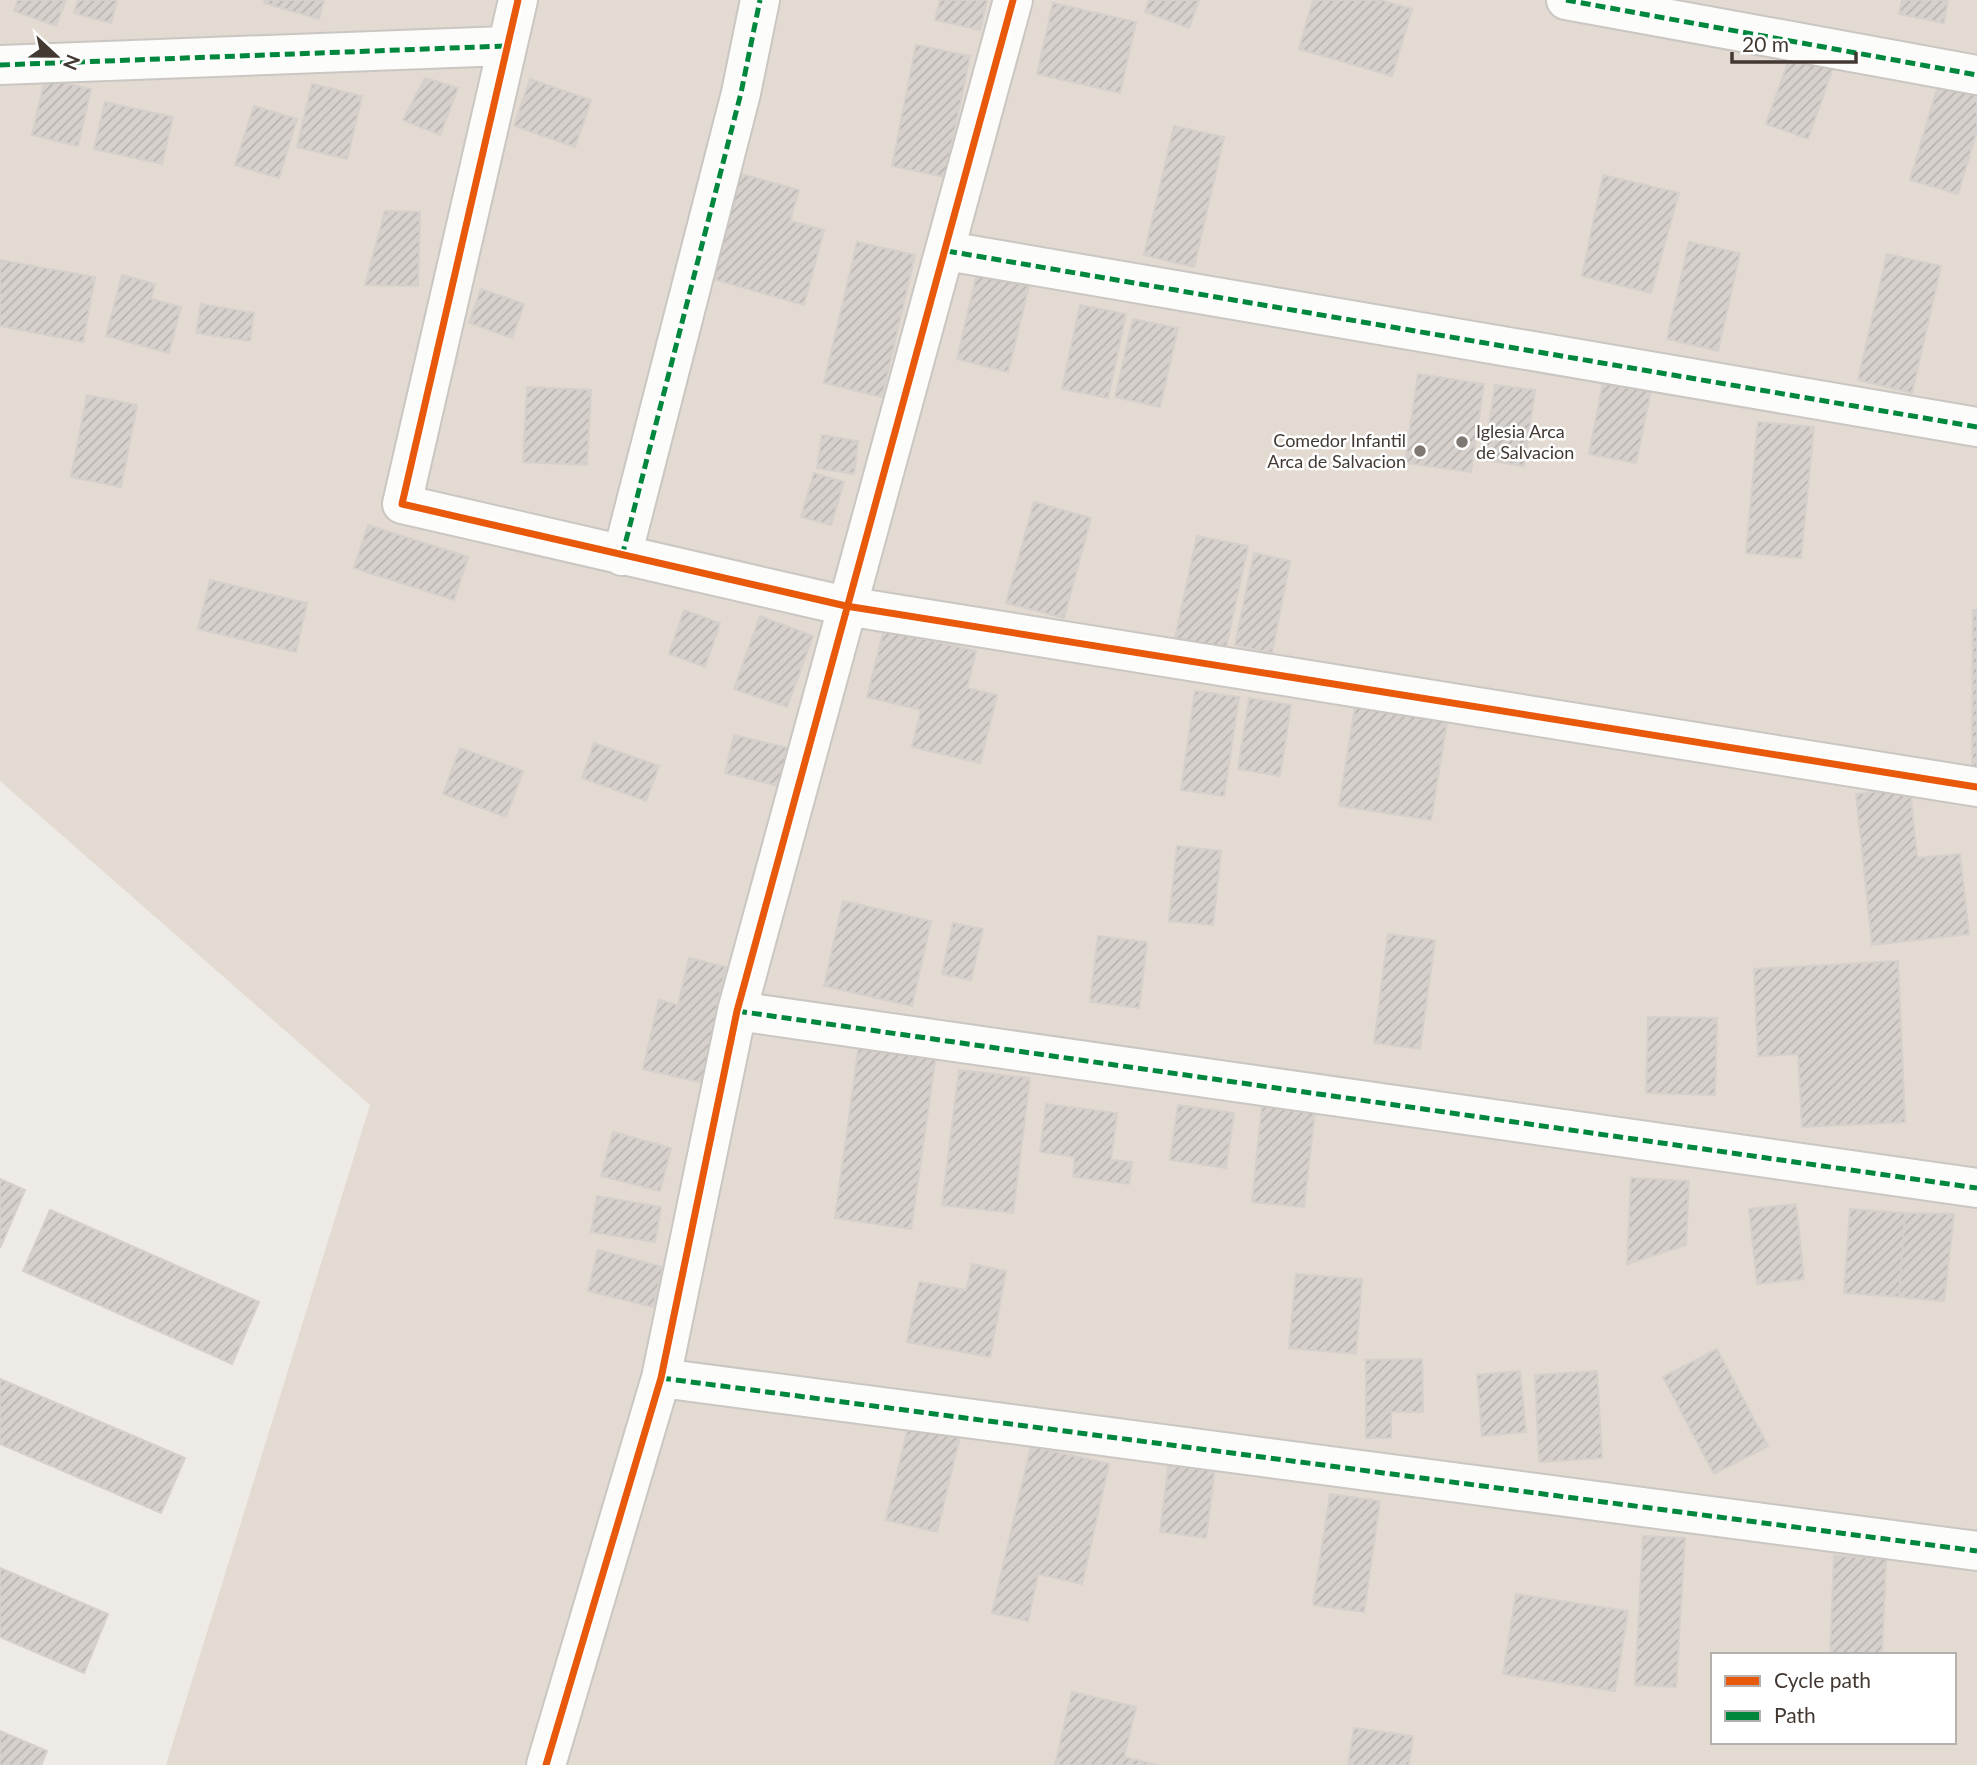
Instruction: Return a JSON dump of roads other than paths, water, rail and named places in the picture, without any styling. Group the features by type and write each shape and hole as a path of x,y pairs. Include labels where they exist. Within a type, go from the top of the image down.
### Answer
{"street":[{"path":"518,0 505,46 402,504 846,606 1977,787"},
{"path":"622,556 741,93 760,0"},
{"path":"546,1765 661,1378 737,1011 846,606 947,251 1013,0"},
{"path":"1566,0 1977,75"},
{"path":"0,65 505,46"},
{"path":"947,251 1977,426"},
{"path":"737,1011 1977,1188"},
{"path":"661,1378 1977,1551"}],"place":[{"name":"Iglesia Arca de Salvacion","path":"1462,442"},
{"name":"Comedor Infantil Arca de Salvacion","path":"1420,451"}]}
